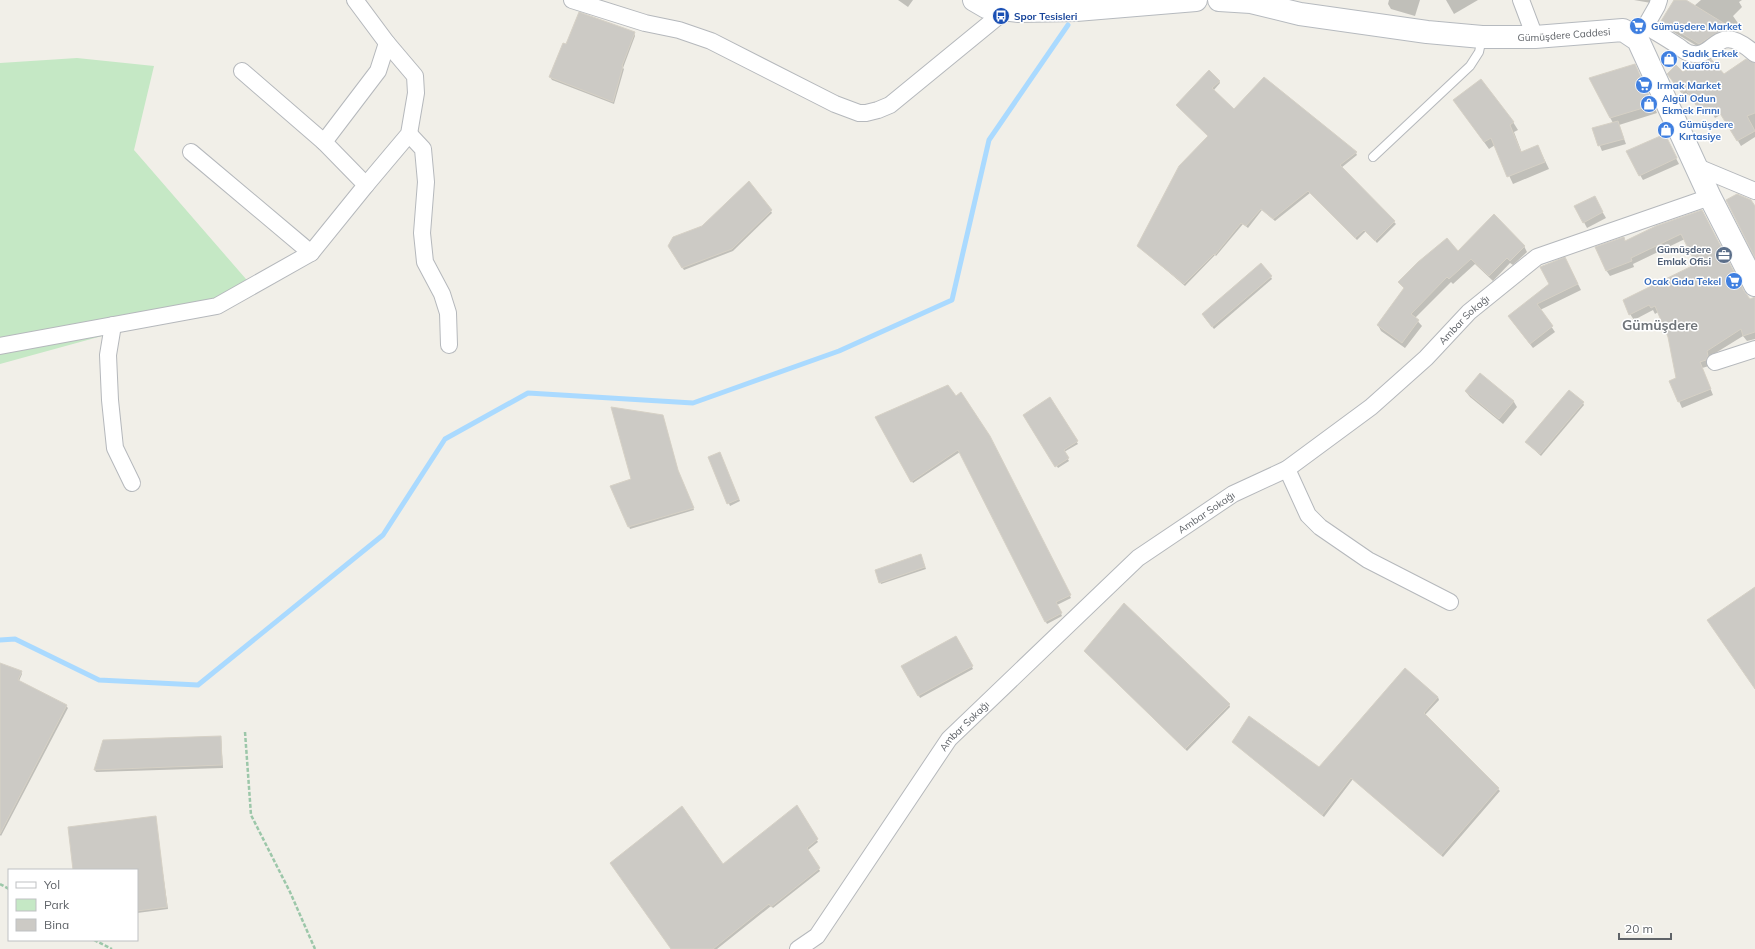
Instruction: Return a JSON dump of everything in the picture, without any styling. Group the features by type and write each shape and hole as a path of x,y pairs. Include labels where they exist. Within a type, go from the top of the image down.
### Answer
{"street":[{"path":"0,346 218,306 311,253 409,134 416,93 415,76 387,44 356,0"},
{"path":"572,0 645,23 678,30 711,41 835,104 859,113 878,110 890,105 1006,10"},
{"path":"974,0 986,7 1019,12 1076,10 1196,0"},
{"name":"Gümüşdere Caddesi","path":"1219,0 1251,2 1300,14 1359,23 1482,37 1535,37 1623,30 1642,33"},
{"path":"1521,0 1535,37"},
{"path":"1642,33 1658,6 1658,0"},
{"path":"1642,33 1689,53 1700,53 1706,51 1726,38 1736,40 1755,54"},
{"path":"1642,33 1695,166 1753,278"},
{"path":"324,142 378,71 387,44"},
{"path":"242,71 324,142 366,185"},
{"path":"409,134 423,149 426,182 422,233 425,262 442,294 448,313 450,345"},
{"path":"191,152 311,253"},
{"path":"1695,166 1755,191"},
{"name":"Ambar Sokağı","path":"798,949 817,936 949,739 1138,558 1233,494 1287,469 1371,407 1426,358 1469,312 1537,257 1710,197"},
{"path":"113,325 108,355 110,400 115,448 132,482"},
{"path":"1715,362 1755,349"},
{"path":"1287,469 1308,515 1320,528 1368,560 1450,602"}],"lane":[{"path":"1373,157 1470,66 1479,52 1482,37"}],"path":[{"path":"245,732 251,815 290,892 315,949"},
{"path":"96,941 112,949"}],"green space":[{"path":"77,58 154,66 134,150 252,286 164,319 0,364 0,63"}],"building":[{"path":"1674,0 1686,0 1730,27 1699,44 1661,21"},
{"path":"579,12 635,32 622,66 613,102 549,77 563,43 566,44"},
{"path":"1711,59 1724,74 1746,59 1755,63 1755,113 1747,116 1755,131 1737,141 1718,110 1711,114 1707,106 1700,111 1686,90 1682,93 1667,74 1676,65 1683,72 1694,63 1701,63"},
{"path":"1635,64 1653,105 1610,118 1589,78"},
{"path":"1209,70 1220,81 1212,88 1234,109 1264,77 1357,152 1340,165 1395,221 1375,241 1364,230 1355,238 1308,191 1273,219 1261,209 1246,226 1241,223 1215,255 1214,254 1184,284 1137,246 1179,166 1208,136 1176,105"},
{"path":"1481,79 1514,122 1510,125 1521,152 1538,145 1545,162 1507,177 1491,138 1484,142 1453,100"},
{"path":"1618,121 1624,139 1598,146 1592,128"},
{"path":"1665,134 1677,158 1639,176 1626,151"},
{"path":"749,181 772,210 732,249 682,268 668,246 673,237 702,226"},
{"path":"1737,194 1751,200 1755,206 1755,258 1726,200"},
{"path":"1595,196 1603,212 1583,223 1574,206"},
{"path":"1702,210 1744,291 1750,299 1755,297 1755,332 1743,336 1741,329 1707,351 1708,356 1706,360 1700,362 1711,389 1678,402 1669,381 1676,378 1668,337 1655,306 1651,308 1649,305 1629,315 1623,300 1696,264 1681,234 1631,258 1632,261 1606,271 1595,247 1624,237 1625,241 1656,226"},
{"path":"1494,214 1525,246 1510,261 1507,258 1489,276 1471,259 1449,279 1447,277 1411,314 1419,320 1402,343 1377,325 1404,288 1398,282 1418,262 1447,238 1458,251"},
{"path":"1565,257 1578,284 1537,304 1553,326 1530,344 1508,316 1549,284 1540,267"},
{"path":"1261,263 1272,276 1212,327 1202,314"},
{"path":"1480,373 1514,401 1499,419 1465,391"},
{"path":"948,385 956,396 961,392 990,436 1071,595 1056,602 1062,613 1045,622 958,450 911,482 875,417"},
{"path":"1569,390 1584,402 1540,454 1525,442"},
{"path":"1050,397 1078,441 1064,450 1069,458 1055,467 1023,415"},
{"path":"611,407 663,415 678,470 694,508 628,527 610,486 631,479"},
{"path":"720,452 739,499 727,504 708,457"},
{"path":"921,554 925,567 879,583 875,570"},
{"path":"1755,587 1755,689 1707,620"},
{"path":"1124,603 1230,704 1185,749 1084,651"},
{"path":"956,636 973,666 918,696 901,666"},
{"path":"0,663 22,671 18,680 67,705 0,834"},
{"path":"1405,668 1438,697 1424,713 1499,788 1441,855 1351,778 1322,815 1232,742 1249,716 1319,767"},
{"path":"221,736 222,765 94,770 103,740"},
{"path":"797,805 818,839 807,848 820,868 771,907 769,904 713,949 671,949 610,863 682,806 723,864"},
{"path":"156,816 167,907 138,911 138,869 73,869 68,827"}],"waterway":[{"path":"0,640 15,639 99,680 198,685 383,535 445,439 528,393 693,403 839,351 952,300 989,140 1068,25"}],"place":[{"name":"Spor Tesisleri","path":"1001,16"},
{"name":"Gümüşdere Market","path":"1638,26"},
{"name":"Sadık Erkek Kuaförü","path":"1669,59"},
{"name":"Irmak Market","path":"1644,85"},
{"name":"Algül Odun Ekmek Fırını","path":"1649,104"},
{"name":"Gümüşdere Kırtasiye","path":"1666,130"},
{"name":"Gümüşdere Emlak Ofisi","path":"1724,255"},
{"name":"Ocak Gıda Tekel","path":"1734,281"}],"district":[{"name":"Gümüşdere","path":"1660,325"}]}
